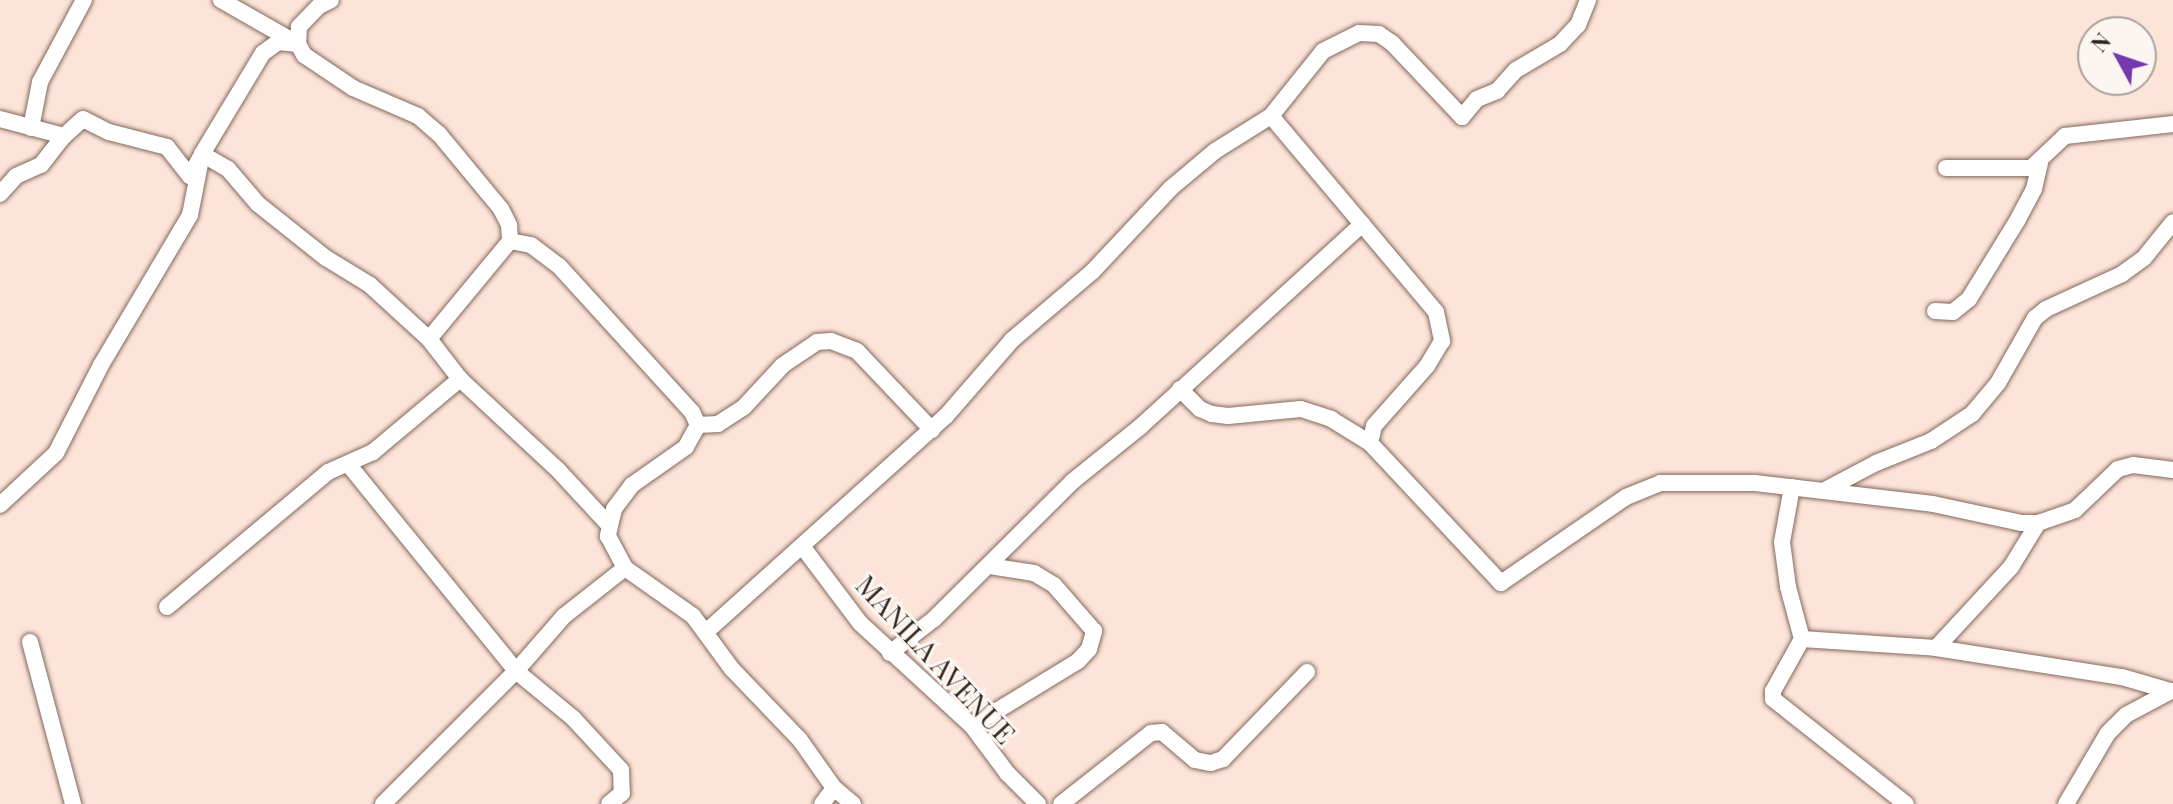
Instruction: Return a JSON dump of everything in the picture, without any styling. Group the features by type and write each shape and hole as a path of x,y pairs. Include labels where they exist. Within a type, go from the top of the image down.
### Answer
{"street":[{"path":"31,128 40,82 84,0"},
{"path":"221,0 298,44 315,64 353,88 418,116 439,134 501,209 509,225 510,241 429,339"},
{"path":"298,44 299,27 319,6 331,0"},
{"path":"707,631 932,430 1012,340 1092,272 1171,188 1215,151 1271,116 1323,51 1359,33 1379,34 1392,43 1462,117 1477,99 1497,91 1516,70 1560,44 1578,25 1588,0"},
{"path":"0,194 16,176 41,165 64,136 83,119 109,132 160,143 167,147 190,176 263,53 278,42 298,44"},
{"path":"1271,116 1436,312 1442,341 1427,366 1374,426 1370,443"},
{"path":"0,119 64,136"},
{"path":"1935,311 1953,312 1969,299 2034,189 2040,163 2055,143 2081,131 2173,124"},
{"path":"202,154 228,169 258,204 326,258 370,285 429,339 460,379 558,470 608,524"},
{"path":"0,505 56,453 101,365 190,215 202,154"},
{"path":"1946,168 2018,169 2040,163"},
{"path":"1823,491 1876,463 1931,441 1972,414 1998,383 2035,318 2046,309 2122,274 2144,258 2173,222"},
{"path":"890,653 934,619 1073,481 1362,224"},
{"path":"510,241 531,245 559,266 692,412 698,425"},
{"path":"698,425 718,424 744,407 783,365 817,342 831,341 857,351 932,430"},
{"path":"167,607 328,472 373,452 460,379"},
{"path":"1180,389 1200,409 1212,414 1228,416 1301,409 1331,419 1370,443 1501,583 1641,488 1660,483 1726,486 1755,483 1933,504 2022,523 2038,523 2075,510 2118,469 2133,465 2173,470"},
{"path":"698,425 686,447 675,458 632,485 614,509 608,524 608,536 625,568 693,616 732,669 800,740 834,788 853,804"},
{"path":"348,464 516,671 573,718 621,770 622,793 609,804"},
{"path":"1792,487 1782,542 1788,587 1802,639 1773,691 1777,706 1906,804"},
{"path":"1936,648 2011,567 2038,523"},
{"name":"MANILA AVENUE","path":"802,546 860,623 972,726 1007,773 1038,804"},
{"path":"972,726 1078,661 1089,649 1094,631 1054,585 1034,573 989,566"},
{"path":"383,804 516,671 564,616 625,568"},
{"path":"1802,639 1936,648 2122,677 2171,691"},
{"path":"30,642 73,804"},
{"path":"1061,804 1151,733 1162,732 1195,760 1211,763 1223,759 1307,672"},
{"path":"2066,804 2117,724 2147,701 2171,691"},
{"path":"822,804 834,788"}]}
